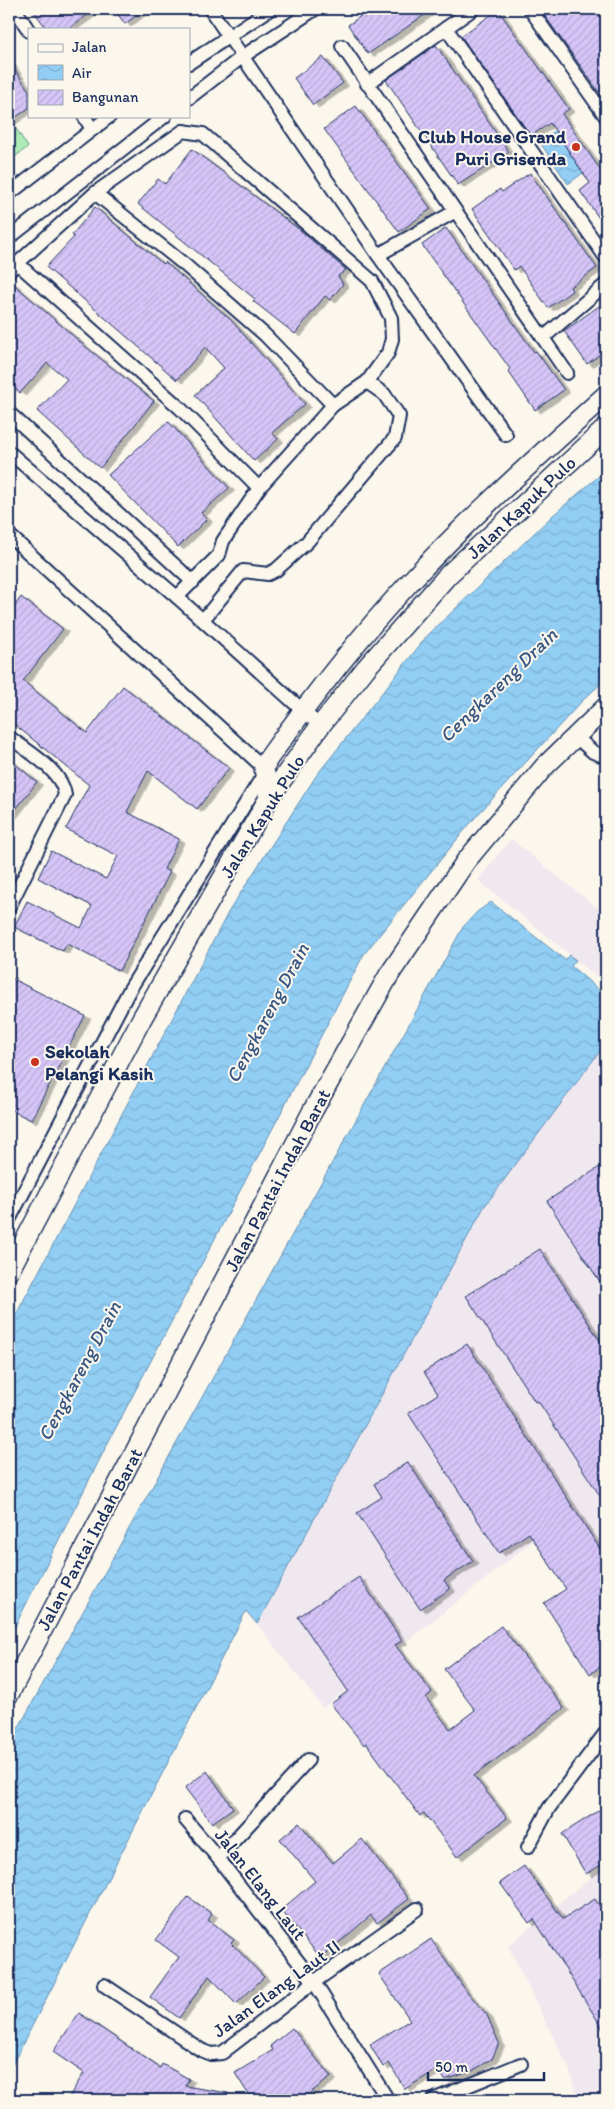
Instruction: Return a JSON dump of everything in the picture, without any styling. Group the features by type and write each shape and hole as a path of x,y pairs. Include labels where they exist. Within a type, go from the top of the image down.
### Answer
{"main road":[{"name":"Jalan Kapuk Pulo","path":"264,771 303,710 348,654 417,575 525,468 606,396"},
{"name":"Jalan Kapuk Pulo","path":"9,1271 142,1018 269,798 320,726 366,668 448,575 606,428"},
{"name":"Jalan Pantai Indah Barat","path":"9,1694 312,1112 389,975 471,855 544,767 606,707"},
{"path":"264,771 269,798"}],"street":[{"path":"14,9 28,30"},
{"path":"210,9 378,255 506,435"},
{"path":"190,62 270,9"},
{"path":"190,97 299,13 315,9"},
{"path":"367,84 473,9"},
{"path":"530,9 606,117"},
{"path":"446,28 606,258"},
{"path":"342,46 454,212 567,374"},
{"path":"85,118 92,128"},
{"path":"9,194 107,118"},
{"path":"9,238 163,118"},
{"path":"177,597 220,555 224,541 259,488 333,405 367,382 388,353 392,339 391,318 372,281 203,134 183,130 95,193 13,267 180,408 259,488"},
{"path":"95,193 185,265 265,335 333,405"},
{"path":"378,255 454,212"},
{"path":"543,338 606,284"},
{"path":"203,620 243,571 268,574 276,570 307,542 395,438 399,416 384,394 367,382"},
{"path":"9,413 193,582"},
{"path":"9,452 177,597 320,726"},
{"path":"9,535 264,771 130,989 9,1220"},
{"path":"575,736 593,752 605,757"},
{"path":"9,737 58,775 64,785 64,794 9,907"},
{"path":"528,1847 548,1808 606,1732"},
{"path":"218,1858 308,1760"},
{"name":"Jalan Elang Laut","path":"185,1819 218,1858 314,1982 388,2100"},
{"name":"Jalan Elang Laut II","path":"104,1985 200,2050 217,2054 222,2053 314,1982 417,1909"},
{"path":"433,2100 520,2064"}],"shaded area":[{"path":"511,839 606,915 606,984 478,880"},
{"path":"606,1043 606,1548 565,1575 542,1534 323,1708 257,1624 484,1207"},
{"path":"606,1864 606,2100 579,2100 569,2069 508,1946"}],"green space":[{"path":"9,118 28,147 9,161"}],"water":[{"path":"555,131 583,173 568,184 539,141"},
{"name":"Cengkareng Drain","path":"606,470 606,679 582,701 472,821 364,954 111,1437 9,1638 9,1328 229,911 316,776 427,636 552,516"},
{"path":"491,902 565,960 569,955 576,960 571,966 606,996 606,1043 484,1207 257,1624 246,1611 9,2071 9,1745 463,927 477,912"}],"building":[{"path":"32,9 96,9 69,28 46,28"},
{"path":"114,9 145,9 125,24"},
{"path":"371,9 433,9 368,54 348,25"},
{"path":"540,9 606,9 606,87 599,92"},
{"path":"498,10 569,109 562,114 606,178 606,228 580,191 590,183 550,123 531,136 461,36"},
{"path":"436,45 509,152 458,185 386,80"},
{"path":"323,57 343,83 313,105 294,78"},
{"path":"9,61 28,90 28,109 9,122"},
{"path":"356,106 431,209 399,232 324,129"},
{"path":"192,149 300,230 346,270 338,276 343,284 330,300 325,296 295,334 138,204 158,179 165,184"},
{"path":"530,173 597,268 570,287 572,291 548,308 519,266 514,270 472,209 500,189 502,192"},
{"path":"95,207 163,264 165,262 230,319 305,404 272,433 278,439 254,461 195,395 224,368 205,347 177,380 46,267 74,237 72,235"},
{"path":"446,228 534,352 536,351 564,390 535,410 508,371 510,369 422,245"},
{"path":"9,280 86,347 154,401 100,468 37,411 67,379 47,363 20,393 9,383"},
{"path":"606,301 606,350 587,364 564,331"},
{"path":"168,421 229,488 201,513 207,519 178,547 108,475"},
{"path":"21,597 63,629 23,681 87,733 123,686 229,768 197,809 148,771 127,812 179,839 164,869 170,872 119,971 67,944 63,951 14,927 27,901 81,928 92,906 38,878 51,851 106,879 118,856 66,829 89,785 9,720 9,614"},
{"path":"9,759 37,782 9,818"},
{"name":"Sekolah Pelangi Kasih","path":"9,977 85,1016 31,1120 9,1109"},
{"path":"606,1163 606,1291 547,1201"},
{"path":"540,1249 606,1350 606,1505 538,1401 535,1402 466,1296"},
{"path":"467,1344 606,1558 606,1663 590,1674 544,1603 566,1589 529,1533 499,1553 408,1413 438,1394 424,1372"},
{"path":"408,1462 473,1561 444,1580 450,1589 420,1609 357,1513 382,1497 374,1484"},
{"path":"359,1577 402,1641 395,1645 432,1692 426,1698 450,1729 475,1710 444,1669 501,1626 564,1708 474,1776 507,1818 457,1857 424,1813 420,1816 366,1743 364,1745 331,1704 348,1691 298,1617"},
{"path":"207,1771 233,1808 212,1823 185,1788"},
{"path":"606,1806 606,1862 586,1874 562,1834"},
{"path":"299,1823 333,1863 362,1839 409,1899 377,1923 371,1915 321,1958 281,1910 315,1881 280,1839"},
{"path":"524,1866 563,1919 595,1899 606,1916 606,2034 534,1919 529,1923 500,1883"},
{"path":"188,1897 212,1914 208,1920 234,1940 231,1943 264,1977 236,2004 209,1976 179,2018 150,1997 179,1957 156,1940"},
{"path":"431,1939 464,1988 487,2015 499,2043 492,2059 472,2071 445,2080 438,2069 405,2089 389,2063 383,2067 370,2045 410,2020 379,1974"},
{"path":"79,2013 160,2068 162,2064 189,2079 185,2086 228,2093 228,2100 67,2100 84,2073 53,2052"},
{"path":"292,2028 331,2077 301,2100 252,2100 235,2073 273,2050 270,2046"}],"place":[{"name":"Club House Grand Puri Grisenda","path":"576,147"},
{"name":"Sekolah Pelangi Kasih","path":"35,1062"}]}
